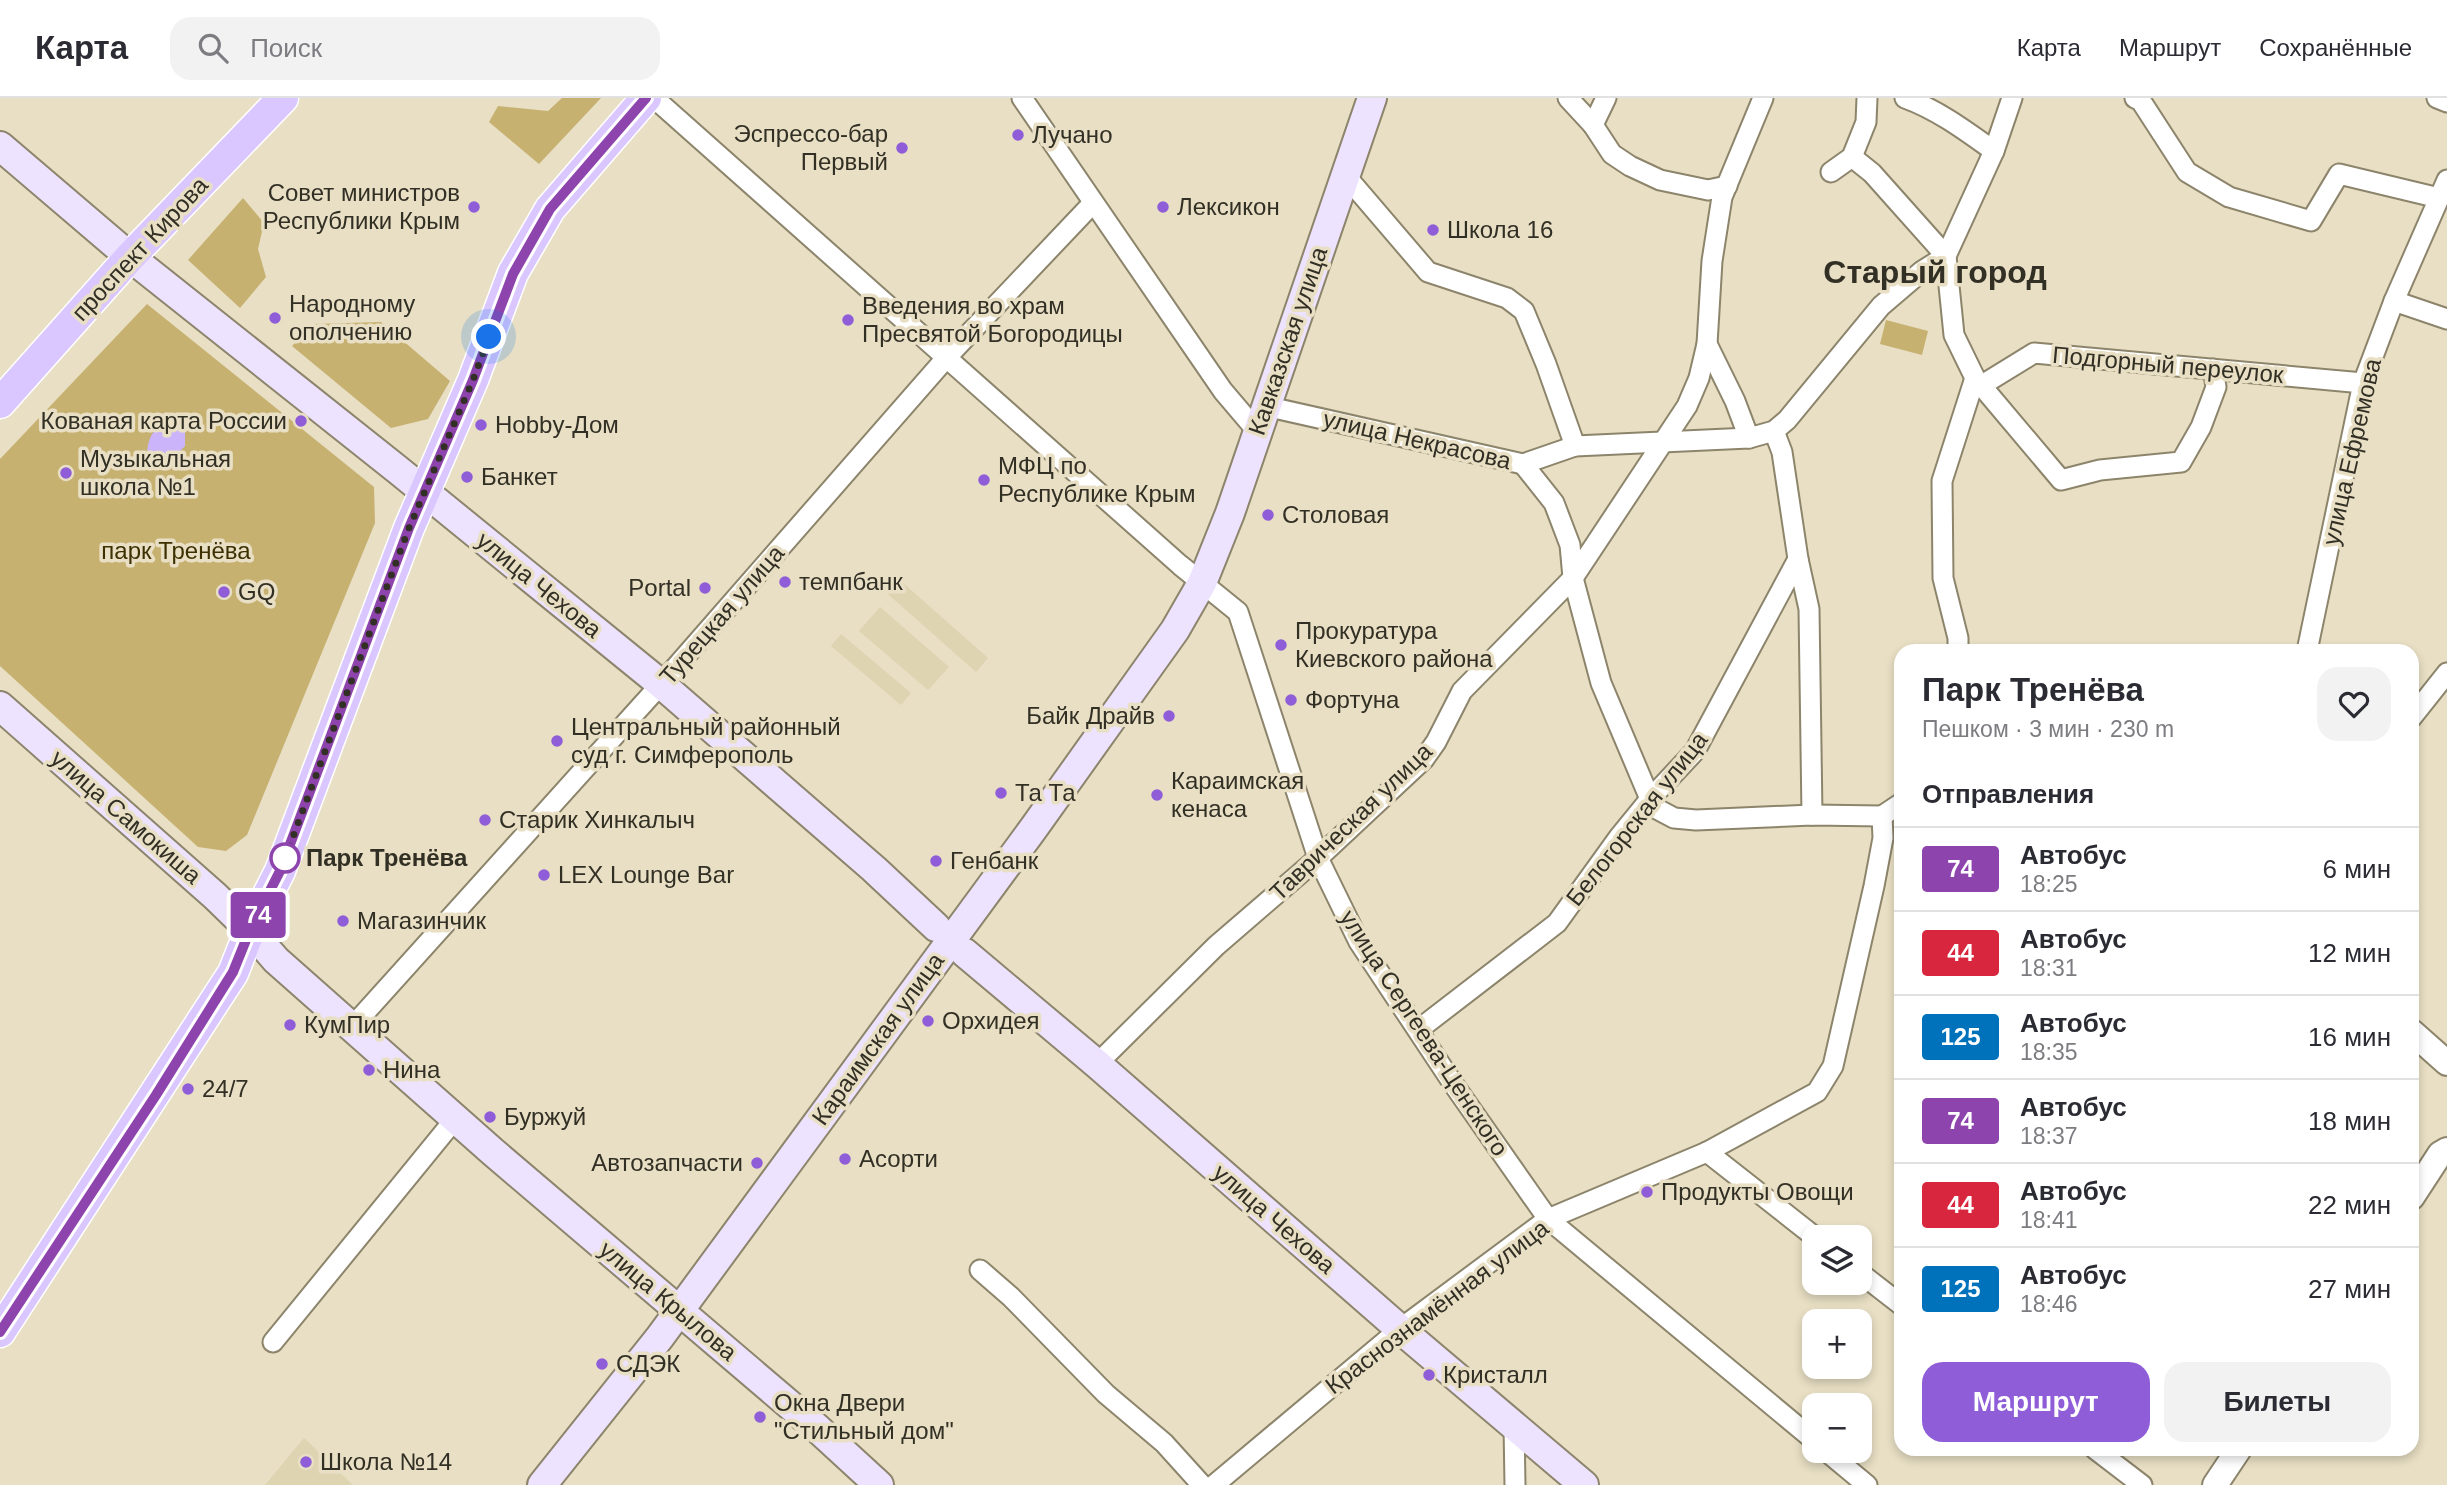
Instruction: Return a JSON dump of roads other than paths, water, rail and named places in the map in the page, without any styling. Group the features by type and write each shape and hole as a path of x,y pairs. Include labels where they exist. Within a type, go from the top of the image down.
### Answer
{"main road":[{"name":"проспект Кирова","path":"0,403 130,257 283,98"},
{"path":"0,1332 156,1095 233,972 250,930 280,871 424,491 473,380 513,274 550,209 646,98"},
{"name":"Кавказская улица","path":"1202,583 1230,513 1372,98"},
{"name":"улица Чехова","path":"0,146 130,257 661,684 874,869 936,927"},
{"name":"Караимская улица","path":"542,1485 660,1337 1033,829 1175,630 1202,583"},
{"name":"улица Самокиша","path":"0,706 250,930"},
{"name":"улица Крылова","path":"250,930 275,960 455,1119 818,1429 878,1485"},
{"name":"улица Чехова","path":"965,953 1584,1485"}],"street":[{"name":"улица Сергеева-Ценского","path":"654,98 1238,612 1318,858 1359,942 1548,1219 1802,1430"},
{"path":"1022,98 1223,391 1261,419"},
{"path":"1568,98 1593,125 1612,154 1640,170 1660,180 1708,190 1727,186"},
{"path":"1593,125 1605,98"},
{"name":"Таврическая улица","path":"1097,1064 1216,946 1318,858 1424,759 1436,742 1462,691 1573,578 1662,441 1688,406 1699,378 1707,344 1712,261 1722,197 1763,98"},
{"path":"1831,172 1852,157 1866,122 1867,98"},
{"path":"1905,98 1920,103 1962,128 1994,151"},
{"path":"2012,98 1994,151 1947,256 1954,335 1978,381 2061,480 2101,470 2182,462 2201,427 2216,387 2213,369"},
{"path":"2135,98 2141,101 2187,172 2229,197 2311,221 2339,174 2443,189"},
{"path":"2437,98 2447,102"},
{"path":"1852,157 1872,173 1947,256"},
{"path":"1345,175 1428,272 1507,298 1524,312 1575,446"},
{"name":"улица Ефремова","path":"2308,644 2363,383 2394,301 2443,189"},
{"name":"Турецкая улица","path":"352,1027 661,684 947,358 1093,203"},
{"path":"1812,815 1809,609 1798,559 1781,444 1774,431 1787,420 1881,306 1922,271 1947,256"},
{"path":"2394,301 2447,318"},
{"name":"Таврическая улица","path":"1707,344 1735,401 1749,438"},
{"name":"Подгорный переулок","path":"1978,381 2034,353 2363,383"},
{"path":"1958,644 1943,578 1942,481 1978,381"},
{"name":"улица Некрасова","path":"1261,419 1523,464 1575,446 1713,441 1749,438 1774,431"},
{"path":"1523,464 1554,503 1570,545 1573,578 1601,683 1650,799 1657,809 1674,818 1696,820 1812,815 1882,817 1894,808"},
{"name":"Белогорская улица","path":"1418,1030 1557,923 1619,837 1695,751 1798,559"},
{"path":"2419,709 2447,673"},
{"name":"Краснознамённая улица","path":"1214,1485 1400,1329 1548,1219 1707,1152 1817,1092 1833,1066 1874,886 1883,838 1882,817"},
{"path":"2419,1038 2447,1063"},
{"path":"273,1342 455,1119"},
{"path":"2419,1186 2440,1154 2447,1150"},
{"path":"1707,1152 1802,1227"},
{"path":"980,1270 1011,1297 1106,1394 1164,1443 1202,1485"},
{"path":"1872,1282 1894,1298"},
{"path":"1514,1425 1515,1485"},
{"path":"2104,1456 2142,1485"},
{"path":"2215,1485 2234,1456"},
{"path":"1840,1463 1867,1485"}],"place":[{"name":"Лучано","path":"1018,135"},
{"name":"Эспрессо-бар Первый","path":"902,148"},
{"name":"Совет министров Республики Крым","path":"474,207"},
{"name":"Лексикон","path":"1163,207"},
{"name":"Школа 16","path":"1433,230"},
{"name":"Народному ополчению","path":"275,318"},
{"name":"Введения во храм Пресвятой Богородицы","path":"848,320"},
{"name":"Кованая карта России","path":"301,421"},
{"name":"Hobby-Дом","path":"481,425"},
{"name":"Музыкальная школа №1","path":"66,473"},
{"name":"Банкет","path":"467,477"},
{"name":"МФЦ по Республике Крым","path":"984,480"},
{"name":"Столовая","path":"1268,515"},
{"name":"темпбанк","path":"785,582"},
{"name":"Portal","path":"705,588"},
{"name":"GQ","path":"224,592"},
{"name":"Прокуратура Киевского района","path":"1281,645"},
{"name":"Фортуна","path":"1291,700"},
{"name":"Байк Драйв","path":"1169,716"},
{"name":"Центральный районный суд г. Симферополь","path":"557,741"},
{"name":"Та Та","path":"1001,793"},
{"name":"Караимская кенаса","path":"1157,795"},
{"name":"Старик Хинкалыч","path":"485,820"},
{"name":"Парк Тренёва","path":"285,858"},
{"name":"Генбанк","path":"936,861"},
{"name":"LEX Lounge Bar","path":"544,875"},
{"name":"Магазинчик","path":"343,921"},
{"name":"Орхидея","path":"928,1021"},
{"name":"КумПир","path":"290,1025"},
{"name":"Нина","path":"369,1070"},
{"name":"24/7","path":"188,1089"},
{"name":"Буржуй","path":"490,1117"},
{"name":"Асорти","path":"845,1159"},
{"name":"Автозапчасти","path":"757,1163"},
{"name":"Продукты Овощи","path":"1647,1192"},
{"name":"СДЭК","path":"602,1364"},
{"name":"Кристалл","path":"1429,1375"},
{"name":"Окна Двери \"Стильный дом\"","path":"760,1417"},
{"name":"Школа №14","path":"306,1462"}],"district":[{"name":"Старый город","path":"1935,272"}],"park label":[{"name":"парк Тренёва","path":"176,551"}]}
